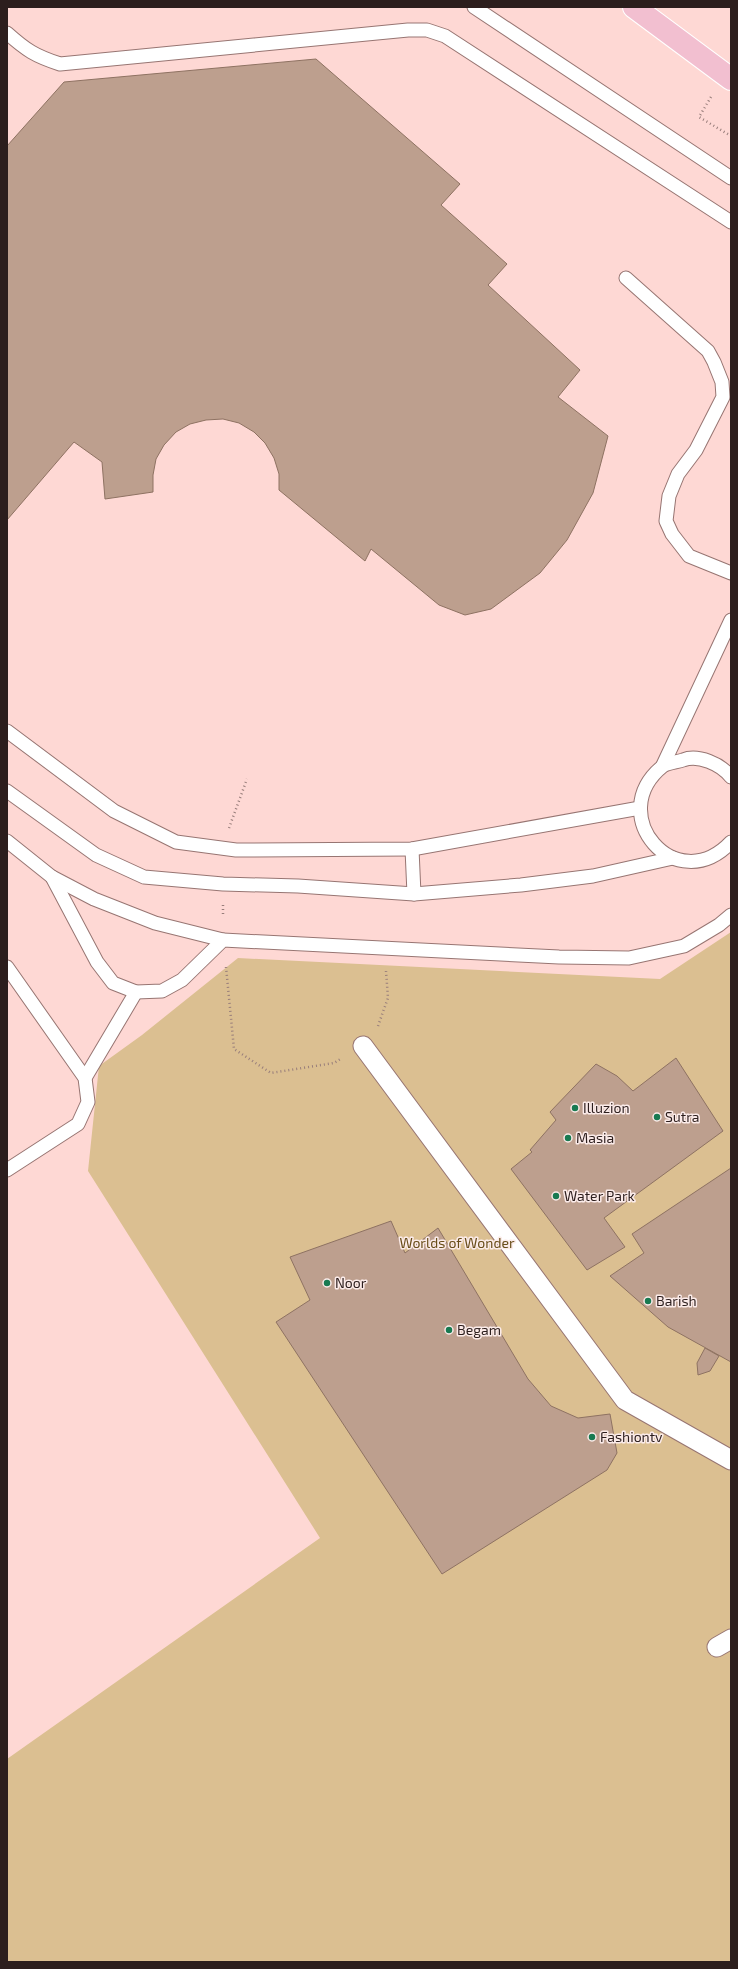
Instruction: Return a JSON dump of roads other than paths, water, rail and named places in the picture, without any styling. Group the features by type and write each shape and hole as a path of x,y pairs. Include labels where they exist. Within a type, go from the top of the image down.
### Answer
{"main road":[{"path":"634,7 731,79"}],"street":[{"path":"363,1046 625,1400 731,1460"}],"lane":[{"path":"474,7 731,178"},
{"path":"7,32 26,50 39,57 60,64 408,30 427,30 445,36 731,222"},
{"path":"626,278 708,351 722,382 723,397 696,450 678,474 669,496 666,521 672,534 689,556 731,573"},
{"path":"731,620 663,765 644,792 640,808 642,824 648,838 659,850 673,858 689,862 704,860 719,854 731,842"},
{"path":"7,730 114,811 176,842 236,850 412,848 640,808"},
{"path":"663,765 690,757 715,764 731,775"},
{"path":"7,791 96,855 144,877 223,884 298,886 414,894 522,885 593,876 673,858"},
{"path":"7,840 52,877 94,899 155,923 224,940 559,957 630,958 684,946 720,925 731,915"},
{"path":"412,848 414,894"},
{"path":"719,854 731,860"},
{"path":"52,877 97,962 113,983 136,992 162,990 182,980 224,940"},
{"path":"7,967 85,1078 88,1102 78,1124 7,1170"},
{"path":"85,1078 136,992"}],"place":[{"name":"Illuzion","path":"575,1108"},
{"name":"Sutra","path":"657,1117"},
{"name":"Masia","path":"568,1138"},
{"name":"Water Park","path":"556,1196"},
{"name":"Noor","path":"327,1283"},
{"name":"Barish","path":"648,1301"},
{"name":"Begam","path":"449,1330"},
{"name":"Fashiontv","path":"592,1437"}],"park label":[{"name":"Worlds of Wonder","path":"457,1243"}]}
